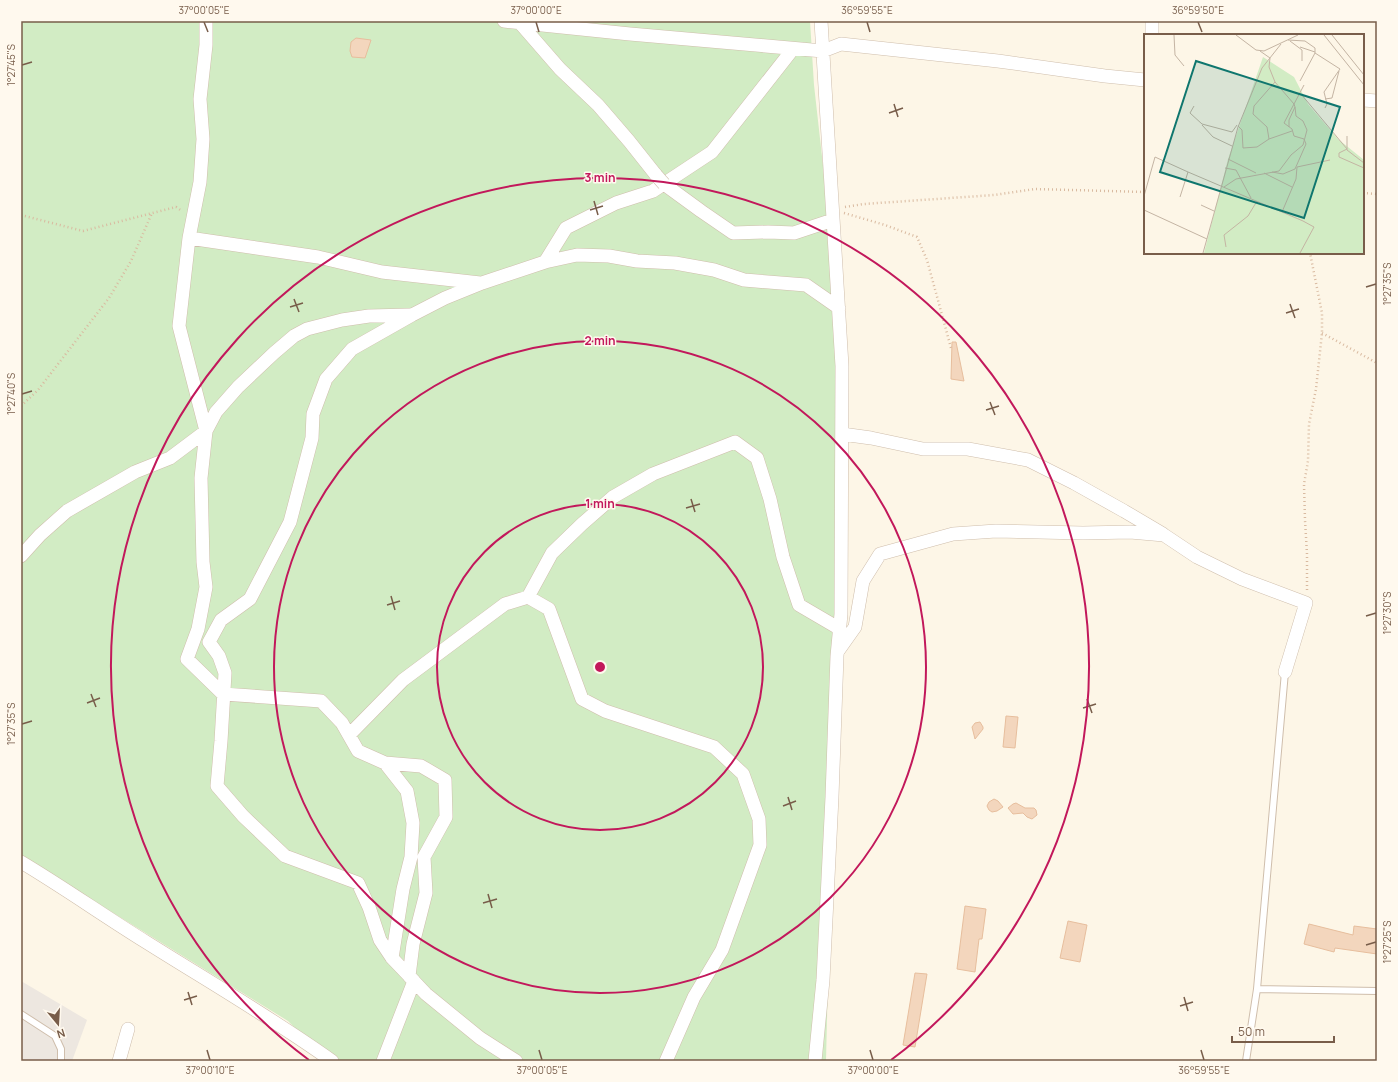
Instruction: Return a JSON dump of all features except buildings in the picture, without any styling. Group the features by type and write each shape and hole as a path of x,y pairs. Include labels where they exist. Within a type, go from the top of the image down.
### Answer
{"street":[{"path":"206,21 206,45 200,99 202,139 200,182 189,238 179,326 206,431 201,478 203,562 206,587 198,629 188,659 223,694 321,701 342,722 358,751 385,763 421,766 445,780 446,817 424,857 426,893 413,944 410,976 414,981"},
{"path":"504,21 793,49 823,51 842,44 998,61 1144,80"},
{"path":"815,1061 823,980 841,614 842,366 821,21"},
{"path":"1152,21 1152,34"},
{"path":"520,23 560,69 598,105 660,179 701,211 733,233 768,232 794,234 833,215"},
{"path":"545,262 566,228 616,203 653,191 712,152 793,49"},
{"path":"1364,100 1377,100"},
{"path":"189,238 318,257 382,272 482,283"},
{"path":"516,1061 480,1038 426,994 392,958 380,940 369,907 358,883 285,856 243,816 217,786 225,673 219,656 209,642 221,620 250,599 290,522 312,438 313,414 326,379 352,348 412,315 445,298 482,283 545,262 577,255 609,256 637,261 675,263 714,270 744,280 806,285 838,308"},
{"path":"21,556 67,511 135,472 170,458 206,431 216,412 238,387 294,336 307,328 342,320 369,316 412,315"},
{"path":"842,434 871,438 923,449 968,449 1028,460 1099,497 1164,535 1197,557 1242,579 1306,603 1285,672"},
{"path":"349,735 403,680 505,604 528,597 552,553 613,497 652,474 735,442 757,458 770,499 783,557 799,605 840,630"},
{"path":"838,651 855,627 863,581 880,554 960,533 996,531 1083,534 1130,532 1164,535"},
{"path":"528,597 549,609 582,699 605,711 714,746 744,774 759,819 760,845 722,950 694,997 666,1061"},
{"path":"385,763 407,791 413,822 411,857 403,889 392,958"},
{"path":"21,862 135,936 292,1032 332,1061"},
{"path":"383,1061 414,981"},
{"path":"119,1061 128,1029"}],"lane":[{"path":"1246,1061 1257,989 1285,672"},
{"path":"1257,989 1377,991"},
{"path":"21,1014 54,1036 61,1049 61,1061"}],"path":[{"path":"833,215 864,204 994,195 1035,189 1144,192"},
{"path":"1364,193 1377,194"},
{"path":"21,215 83,231 176,207 193,219"},
{"path":"21,406 38,390 109,298 131,261 152,213"},
{"path":"833,215 885,225 917,238 927,260 950,348"},
{"path":"1306,603 1307,554 1304,484 1308,461 1309,424 1316,389 1322,333 1322,313 1310,254"},
{"path":"1322,333 1377,363"}],"shaded area":[{"path":"21,981 87,1020 72,1061 21,1061"}],"green space":[{"path":"21,21 810,21 814,85 839,308 838,565 826,1061 328,1061 288,1021 21,856"}]}
